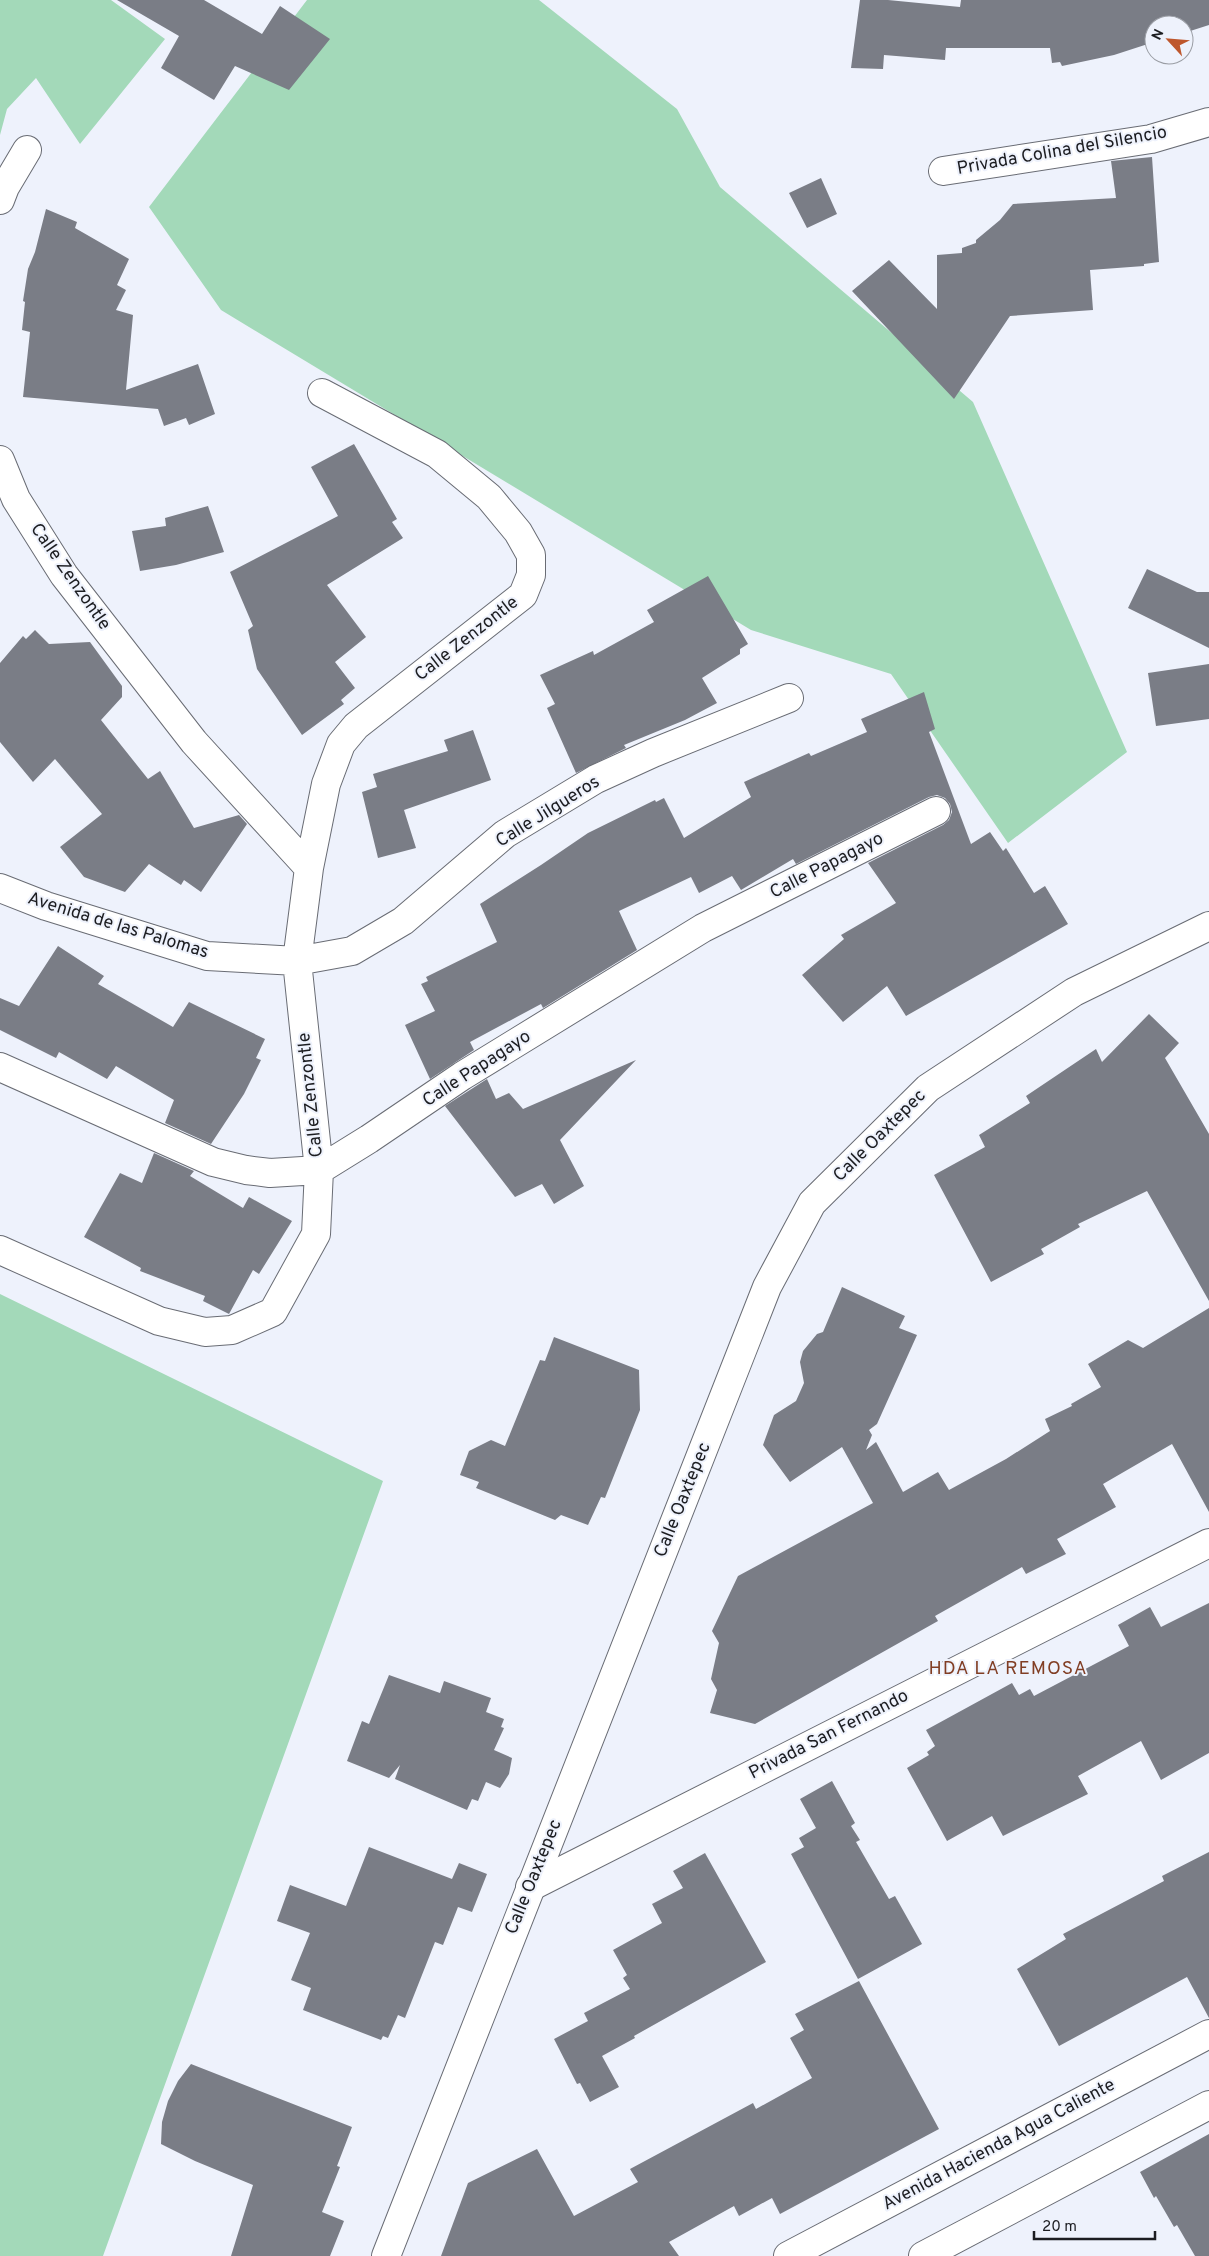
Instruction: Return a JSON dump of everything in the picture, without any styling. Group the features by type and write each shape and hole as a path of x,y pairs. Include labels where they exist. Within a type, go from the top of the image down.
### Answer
{"street":[{"name":"Privada Colina del Silencio","path":"943,171 1151,139 1209,122"},
{"path":"0,200 27,150"},
{"name":"Calle Zenzontle","path":"0,1250 158,1321 205,1332 232,1330 273,1312 316,1234 320,1170 297,961 308,868 326,784 341,744 356,726 523,595 531,575 531,555 518,532 489,497 437,454 322,394"},
{"name":"Calle Zenzontle","path":"0,460 16,499 64,576 194,742 308,868"},
{"name":"Calle Jilgueros","path":"297,961 352,951 403,921 505,834 596,780 653,753 789,698"},
{"name":"Calle Papagayo","path":"0,1067 213,1162 246,1170 270,1173 320,1170 370,1139 462,1076 703,928 936,811"},
{"name":"Avenida de las Palomas","path":"0,888 46,906 207,956 297,961"},
{"name":"Calle Oaxtepec","path":"386,2256 767,1287 812,1203 928,1088 1074,992 1209,926"},
{"name":"Privada San Fernando","path":"530,1887 1209,1543"},
{"name":"Avenida Hacienda Agua Caliente","path":"788,2256 1209,2034"},
{"path":"923,2256 1209,2105"}],"green space":[{"path":"0,0 111,0 165,39 80,144 36,78 7,109 0,135"},
{"path":"307,0 539,0 677,109 720,187 973,402 1127,752 1008,843 891,674 751,630 221,310 149,207"},
{"path":"0,1294 383,1481 103,2256 0,2256"}],"building":[{"path":"117,0 204,0 262,34 280,6 330,39 289,90 235,66 214,100 161,68 179,36"},
{"path":"860,0 888,0 960,7 961,0 1209,0 1209,25 1194,30 1194,15 1144,15 1144,45 1114,55 1062,66 1060,62 1052,63 1050,48 946,48 945,60 884,55 883,69 851,68"},
{"path":"1152,157 1159,262 1144,264 1144,266 1090,270 1093,310 1010,316 954,399 852,291 889,260 937,309 937,255 962,253 962,248 976,243 976,240 1000,220 1013,204 1116,198 1111,161"},
{"path":"821,178 837,214 807,228 789,193"},
{"path":"46,209 77,222 75,228 129,259 117,285 126,290 116,310 133,315 126,390 198,364 215,414 189,425 186,418 164,426 158,409 23,397 30,332 22,330 25,302 23,301 28,269 35,252"},
{"path":"354,444 397,519 392,522 403,538 327,585 366,637 335,662 355,688 341,700 344,704 302,735 257,669 248,630 253,626 230,572 338,516 311,467"},
{"path":"208,506 224,552 176,565 140,571 132,531 166,526 165,518"},
{"path":"1147,569 1197,592 1209,592 1209,648 1128,608"},
{"path":"708,576 748,644 740,649 740,654 702,678 717,703 685,720 624,745 626,748 576,773 547,708 555,704 540,675 593,651 594,655 654,622 647,610"},
{"path":"35,630 49,644 90,642 122,686 122,697 101,720 148,779 160,771 194,828 239,815 247,824 201,892 184,880 181,885 149,864 125,892 84,877 60,847 102,814 55,759 33,782 0,742 0,663 23,636 26,639"},
{"path":"1209,664 1209,719 1156,726 1148,673"},
{"path":"924,692 935,729 929,732 971,844 990,832 1003,851 1006,848 1034,893 1045,886 1068,924 906,1016 887,986 843,1022 802,975 844,939 841,935 896,903 868,863 943,825 949,820 952,812 950,804 945,798 937,795 929,797 796,864 793,859 741,890 732,876 699,893 691,877 619,911 637,950 543,1008 541,1004 470,1042 474,1050 430,1079 405,1025 435,1011 421,984 428,981 426,977 497,942 480,904 588,833 655,800 656,802 664,798 684,838 751,797 744,782 809,753 811,756 867,732 861,719"},
{"path":"473,730 491,780 404,810 416,848 378,858 362,792 377,787 373,774 448,751 444,740"},
{"path":"58,946 104,976 98,984 173,1027 189,1002 265,1039 256,1058 261,1060 244,1094 211,1144 165,1123 174,1100 116,1066 107,1079 59,1052 56,1058 0,1030 0,998 19,1006"},
{"path":"1149,1014 1179,1043 1165,1058 1209,1134 1209,1301 1147,1191 1078,1224 1080,1227 1041,1249 1044,1254 991,1282 934,1175 985,1147 979,1135 1030,1103 1026,1096 1096,1049 1102,1062"},
{"path":"636,1060 560,1140 584,1186 554,1204 542,1184 515,1197 445,1106 487,1079 496,1099 509,1093 523,1109"},
{"path":"154,1153 194,1171 190,1176 243,1208 249,1197 292,1221 259,1274 253,1270 229,1314 203,1301 205,1296 140,1271 141,1268 84,1237 120,1173 142,1183"},
{"path":"842,1287 905,1316 899,1328 917,1335 877,1424 869,1430 872,1435 866,1450 876,1442 903,1492 938,1472 949,1490 1006,1459 1050,1431 1045,1419 1072,1406 1071,1404 1101,1387 1088,1364 1128,1340 1143,1348 1209,1308 1209,1512 1172,1444 1103,1484 1116,1507 1057,1539 1066,1554 1026,1574 1022,1567 935,1616 938,1621 755,1724 710,1713 717,1690 711,1679 719,1643 712,1631 738,1576 873,1503 842,1447 790,1482 763,1445 774,1415 796,1401 804,1383 800,1362 803,1351 817,1334 823,1332"},
{"path":"554,1337 639,1370 640,1410 605,1498 601,1497 588,1525 561,1515 555,1520 476,1488 479,1482 460,1475 469,1451 491,1440 505,1446 540,1360 545,1361"},
{"path":"1209,1603 1209,1753 1161,1780 1141,1741 1078,1776 1088,1794 1003,1836 992,1816 947,1841 907,1768 929,1755 927,1752 935,1746 926,1730 1012,1683 1019,1695 1030,1689 1034,1696 1129,1646 1118,1625 1150,1607 1161,1627"},
{"path":"389,1675 440,1693 444,1681 491,1698 486,1712 504,1719 501,1727 504,1728 494,1750 512,1758 509,1774 500,1788 486,1782 478,1801 472,1799 467,1810 395,1779 400,1765 389,1778 347,1761 362,1721 369,1724"},
{"path":"832,1781 855,1823 851,1826 860,1840 856,1842 889,1899 895,1896 922,1944 858,1979 791,1854 804,1847 799,1838 816,1828 800,1799"},
{"path":"369,1847 452,1879 459,1863 487,1874 472,1912 458,1907 443,1945 435,1942 405,2018 398,2015 388,2038 383,2036 381,2040 303,2010 311,1988 291,1980 310,1933 277,1921 290,1885 346,1906"},
{"path":"1209,1852 1209,2018 1187,1977 1059,2046 1017,1969 1066,1939 1063,1934 1164,1881 1162,1876"},
{"path":"705,1853 766,1962 602,2056 619,2087 590,2102 580,2083 577,2084 554,2039 588,2021 584,2013 630,1989 623,1978 627,1975 613,1950 662,1923 652,1904 683,1888 673,1871"},
{"path":"859,1981 939,2129 780,2214 772,2198 739,2216 734,2206 669,2242 679,2256 441,2256 468,2183 537,2149 574,2216 638,2182 630,2169 753,2103 756,2109 812,2078 790,2038 804,2030 795,2014"},
{"path":"191,2064 352,2127 337,2166 340,2167 322,2212 344,2221 330,2256 231,2256 253,2185 195,2161 161,2144 162,2122 168,2101 178,2081"},
{"path":"1209,2134 1209,2256 1195,2256 1177,2225 1174,2227 1156,2196 1154,2198 1140,2172"}],"district":[{"name":"HDA LA REMOSA","path":"1008,1669"}]}
